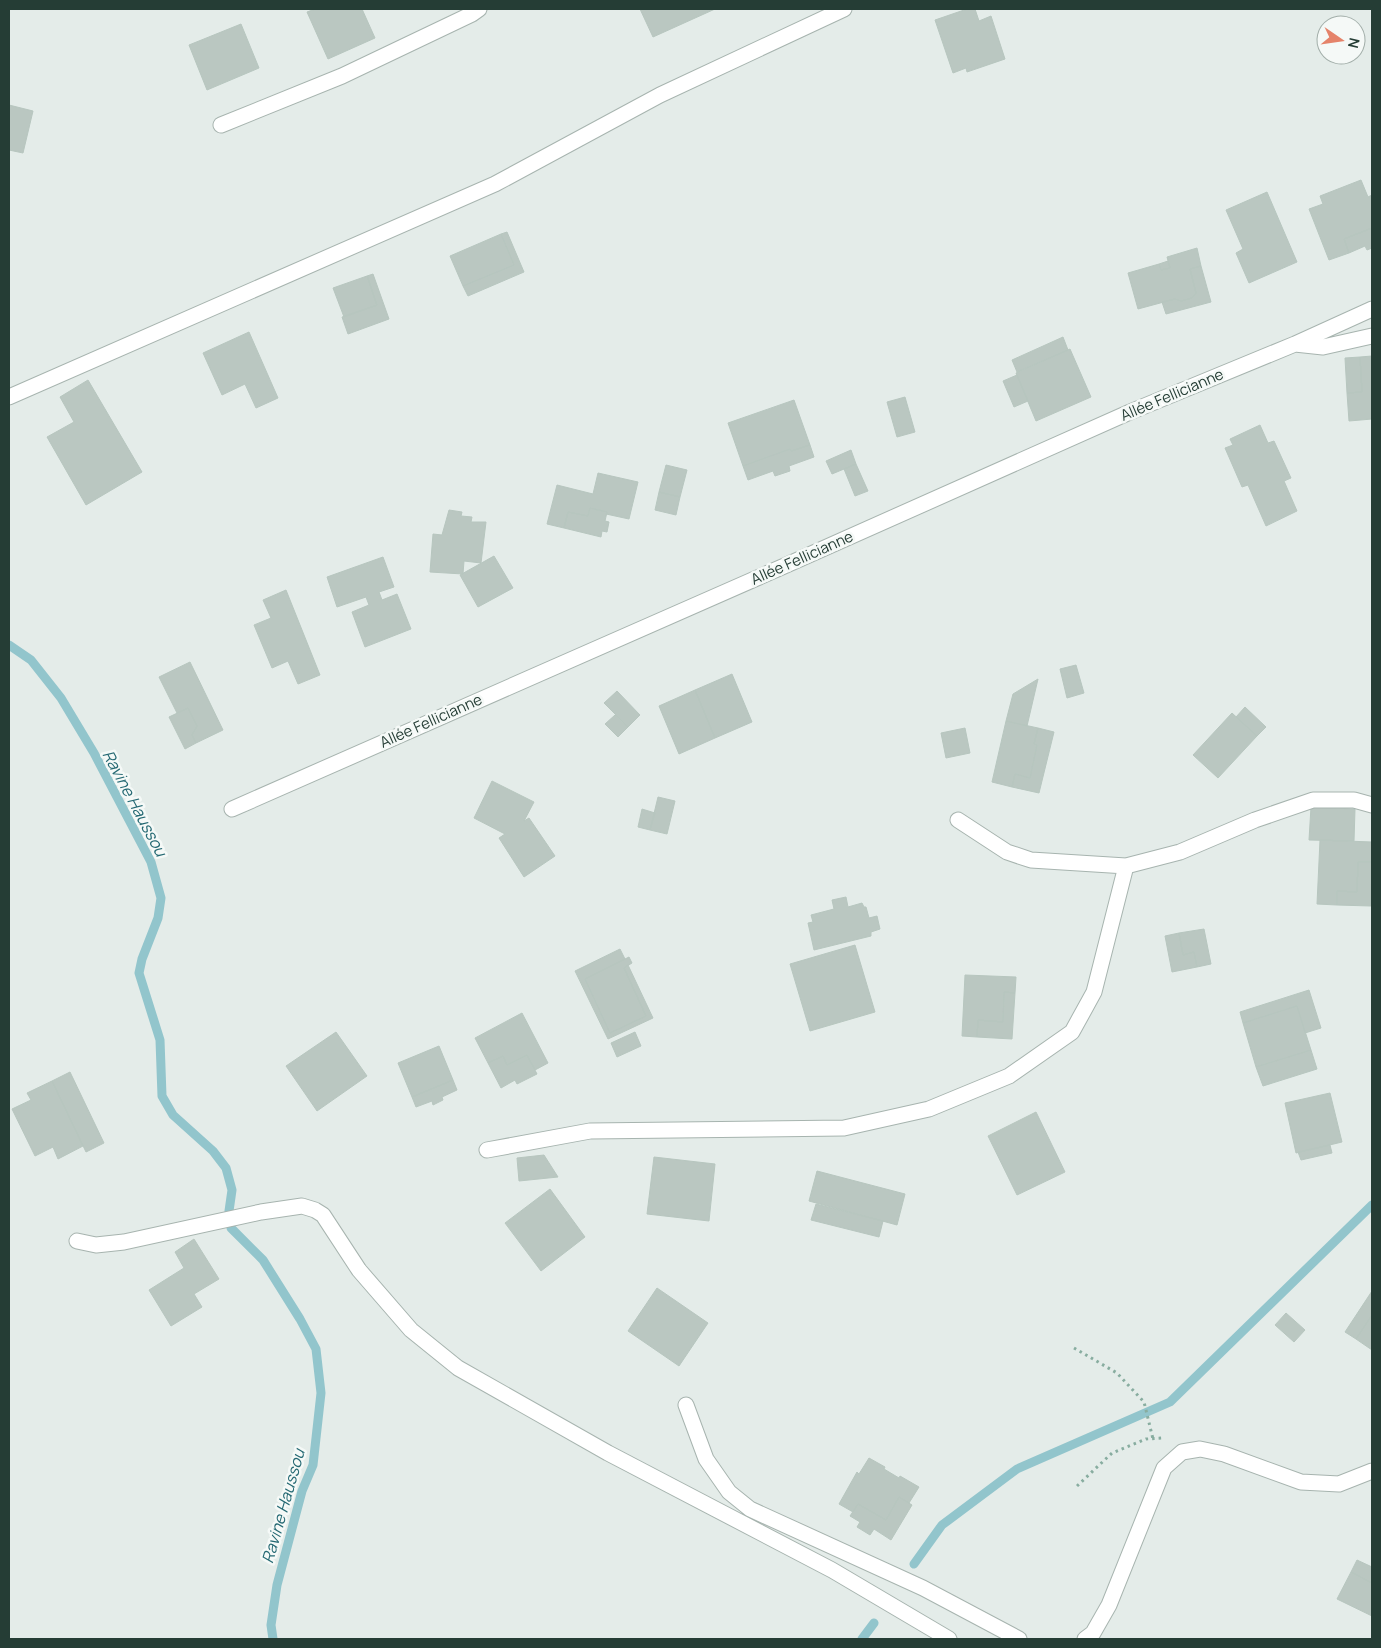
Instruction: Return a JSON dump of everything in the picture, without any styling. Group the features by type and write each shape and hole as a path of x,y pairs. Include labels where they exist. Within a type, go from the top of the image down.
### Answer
{"street":[{"path":"221,125 342,76 479,9"},
{"path":"9,397 495,184 660,95 844,9"},
{"name":"Allée Fellicianne","path":"232,809 1130,412 1295,344 1372,309"},
{"path":"1295,344 1323,347 1372,336"},
{"path":"958,820 1007,852 1032,860 1126,866 1180,852 1254,820 1313,800 1354,800 1372,806"},
{"path":"487,1150 590,1131 844,1128 929,1109 1009,1076 1072,1032 1094,992 1126,866"},
{"path":"77,1241 96,1245 124,1242 261,1212 302,1206 315,1210 323,1215 359,1270 411,1330 458,1368 608,1453 832,1570 949,1639"},
{"path":"686,1405 706,1459 729,1492 750,1509 923,1588 1019,1639"},
{"path":"1085,1639 1093,1633 1109,1605 1164,1468 1182,1452 1200,1449 1224,1454 1301,1482 1339,1484 1372,1471"}],"path":[{"path":"1074,1348 1117,1373 1144,1402 1153,1439"},
{"path":"1077,1486 1112,1454 1146,1439 1165,1438 1182,1452"}],"building":[{"path":"315,9 362,9 375,38 328,59 307,12"},
{"path":"640,9 715,9 653,37"},
{"path":"967,9 975,9 979,21 991,16 1005,59 967,72 966,68 953,73 935,20"},
{"path":"241,24 259,68 207,90 189,45"},
{"path":"9,105 33,111 23,153 9,150"},
{"path":"1361,180 1368,197 1372,195 1372,228 1344,239 1349,253 1329,260 1309,209 1323,204 1320,196"},
{"path":"1267,192 1297,262 1249,283 1236,253 1243,249 1226,210"},
{"path":"1372,228 1372,248 1367,250 1365,246 1349,253 1344,239"},
{"path":"507,232 524,272 468,296 463,286 514,265 501,234"},
{"path":"501,234 514,265 463,286 450,256"},
{"path":"1197,248 1201,266 1190,269 1196,293 1192,298 1181,301 1175,299 1138,309 1128,273 1159,264 1161,270 1170,268 1167,257"},
{"path":"1168,261 1170,268 1161,270 1159,264"},
{"path":"1201,266 1211,302 1166,314 1162,302 1175,299 1181,301 1192,298 1196,293 1190,269"},
{"path":"373,274 389,319 348,334 342,317 377,305 367,276"},
{"path":"367,276 377,305 344,317 333,288"},
{"path":"249,332 278,398 256,408 245,384 222,395 203,353"},
{"path":"1063,337 1068,350 1017,372 1012,360"},
{"path":"1070,349 1091,397 1036,421 1016,373"},
{"path":"1372,356 1372,419 1349,421 1347,393 1362,392 1360,357"},
{"path":"1360,357 1362,392 1347,393 1345,358"},
{"path":"1017,375 1028,401 1014,407 1003,381"},
{"path":"88,380 142,472 86,505 47,437 74,422 60,397"},
{"path":"905,397 915,432 897,437 887,402"},
{"path":"794,400 810,445 791,451 790,449 743,466 728,423"},
{"path":"1260,425 1268,443 1274,441 1291,478 1284,481 1297,511 1266,526 1248,485 1242,487 1225,448 1233,445 1230,439"},
{"path":"810,445 814,457 789,466 790,471 775,476 773,471 748,480 743,466 790,449 791,451"},
{"path":"851,450 856,464 832,474 826,461"},
{"path":"856,464 868,491 855,496 844,469"},
{"path":"666,465 687,470 680,497 659,492"},
{"path":"598,473 638,482 629,519 590,508 588,516 568,512 564,528 547,524 557,485 593,494"},
{"path":"659,492 680,497 676,515 655,510"},
{"path":"590,508 607,512 605,521 609,522 607,532 602,531 601,537 564,528 568,512 588,516"},
{"path":"449,510 462,512 461,516 472,517 471,522 486,522 481,563 464,561 463,574 430,572 433,534 442,535"},
{"path":"494,556 513,588 478,607 460,575"},
{"path":"383,557 394,587 379,592 382,600 397,594 411,629 365,647 352,612 369,605 366,597 337,607 327,577"},
{"path":"286,590 320,675 298,684 288,661 272,668 254,625 271,618 263,600"},
{"path":"190,662 223,730 196,743 192,735 197,726 188,708 177,713 159,677"},
{"path":"1076,665 1084,693 1067,698 1060,669"},
{"path":"732,674 752,722 715,738 695,690"},
{"path":"1038,679 1027,726 1006,721 1013,694"},
{"path":"695,690 715,738 679,754 659,706"},
{"path":"617,691 640,715 628,727 604,703"},
{"path":"1245,707 1266,727 1257,736 1236,717"},
{"path":"188,708 197,726 192,735 196,743 185,749 169,717"},
{"path":"1232,713 1257,736 1218,778 1193,755"},
{"path":"615,715 628,727 618,737 605,724"},
{"path":"1006,721 1038,728 1034,744 1037,745 1030,778 1015,774 1012,787 992,782"},
{"path":"965,728 970,753 946,758 941,733"},
{"path":"1038,728 1054,732 1039,793 1012,787 1015,774 1030,778 1037,745 1034,744"},
{"path":"492,781 534,802 524,821 529,818 555,856 524,877 499,838 505,834 474,818"},
{"path":"658,797 675,801 667,834 650,830"},
{"path":"1311,807 1355,809 1354,841 1309,840"},
{"path":"642,809 655,813 650,830 638,827"},
{"path":"1320,840 1372,842 1372,862 1358,862 1357,892 1337,891 1337,905 1317,904"},
{"path":"1358,862 1372,862 1371,906 1337,905 1337,891 1357,892"},
{"path":"846,897 848,907 862,903 866,907 869,918 877,916 880,929 871,932 871,936 814,950 808,923 813,922 811,915 834,909 832,900"},
{"path":"1204,929 1211,964 1197,967 1194,952 1183,955 1179,933"},
{"path":"1179,933 1183,955 1194,952 1197,967 1172,972 1165,936"},
{"path":"855,945 875,1012 810,1031 790,964"},
{"path":"620,949 625,959 585,979 610,1033 646,1016 624,968 628,965 653,1018 608,1039 575,971"},
{"path":"629,957 632,963 624,968 646,1016 610,1033 585,979"},
{"path":"965,975 1016,977 1015,993 1004,992 1003,1022 978,1020 977,1037 962,1036"},
{"path":"1309,990 1321,1028 1305,1033 1297,1006 1243,1023 1240,1012"},
{"path":"1004,992 1015,993 1012,1039 977,1037 978,1020 1003,1022"},
{"path":"1297,1006 1311,1050 1256,1067 1243,1023"},
{"path":"522,1013 548,1063 535,1070 527,1055 507,1065 503,1056 488,1063 475,1038"},
{"path":"336,1032 367,1076 317,1111 286,1066"},
{"path":"635,1032 641,1046 617,1057 611,1043"},
{"path":"439,1046 453,1080 412,1097 398,1063"},
{"path":"1311,1050 1317,1069 1263,1086 1256,1067"},
{"path":"527,1055 537,1074 517,1084 515,1080 501,1088 488,1063 503,1056 507,1065"},
{"path":"70,1072 104,1143 86,1152 52,1081"},
{"path":"453,1080 457,1090 442,1097 443,1100 433,1105 432,1101 416,1107 412,1097"},
{"path":"52,1081 83,1146 58,1159 53,1147 35,1156 12,1109 31,1100 27,1093"},
{"path":"1330,1093 1342,1142 1296,1153 1285,1103"},
{"path":"1036,1112 1065,1172 1017,1195 988,1136"},
{"path":"1330,1145 1332,1153 1301,1160 1298,1152"},
{"path":"544,1155 558,1177 519,1181 517,1158"},
{"path":"654,1157 715,1164 709,1221 647,1214"},
{"path":"817,1171 905,1194 897,1225 809,1201"},
{"path":"550,1189 585,1237 541,1271 505,1223"},
{"path":"816,1204 883,1221 879,1237 811,1220"},
{"path":"194,1239 219,1279 194,1294 202,1307 171,1326 149,1290 184,1268 175,1252"},
{"path":"657,1288 708,1323 679,1366 628,1331"},
{"path":"1372,1291 1372,1315 1356,1339 1345,1332"},
{"path":"1286,1313 1305,1330 1294,1342 1275,1325"},
{"path":"1372,1315 1372,1350 1356,1339"},
{"path":"869,1458 899,1478 900,1476 919,1487 909,1503 899,1497 886,1520 858,1504 853,1512 839,1504 857,1472 859,1474"},
{"path":"899,1497 912,1505 891,1540 874,1529 870,1535 857,1527 860,1522 850,1516 858,1504 886,1520"},
{"path":"1357,1560 1372,1567 1372,1583 1351,1572"},
{"path":"1351,1572 1372,1583 1372,1616 1337,1599"}],"waterway":[{"name":"Ravine Haussou","path":"9,645 31,660 61,698 94,753 151,862 161,898 158,918 142,959 139,973 160,1040 162,1096 173,1115 213,1151 226,1168 232,1190 229,1211"},
{"path":"914,1564 942,1525 1017,1469 1170,1402 1372,1205"},
{"name":"Ravine Haussou","path":"231,1228 263,1260 300,1319 316,1349 321,1393 313,1465 302,1491 277,1585 271,1625 273,1639"},
{"path":"862,1639 874,1623"}]}
